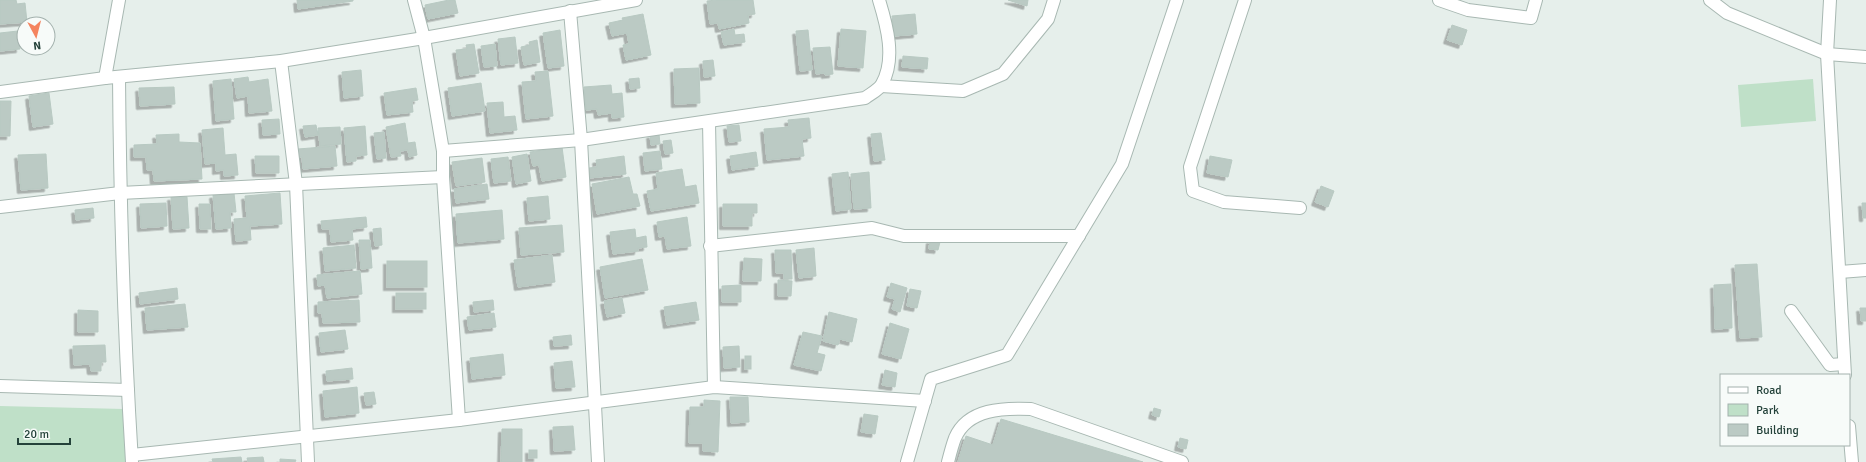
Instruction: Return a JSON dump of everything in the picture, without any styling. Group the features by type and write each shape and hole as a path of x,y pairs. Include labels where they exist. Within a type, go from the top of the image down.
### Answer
{"street":[{"path":"105,78 120,0"},
{"path":"414,0 424,38 443,151 443,177 459,420"},
{"path":"0,92 105,78 281,61 424,38 636,0"},
{"path":"443,151 581,140 865,98 881,86 889,66 888,33 879,0"},
{"path":"881,86 963,91 1003,74 1048,19 1054,0"},
{"path":"907,462 931,380 1007,355 1122,164 1177,0"},
{"path":"1244,0 1190,167 1193,191 1224,202 1300,208"},
{"path":"1439,0 1468,10 1531,18 1536,0"},
{"path":"1710,0 1727,13 1827,54 1866,57"},
{"path":"1791,311 1830,364 1844,369 1840,272 1827,54 1830,0"},
{"path":"570,11 581,140 598,462"},
{"path":"281,61 296,184 308,462"},
{"path":"119,77 120,193 132,458 459,420 714,387 925,401"},
{"path":"709,122 710,246 714,387"},
{"path":"0,206 120,193 443,177"},
{"path":"710,246 872,228 904,236 1079,236"},
{"path":"1840,272 1866,270"},
{"path":"0,386 128,390"},
{"path":"948,462 956,437 965,423 985,412 1008,408 1031,409 1182,462"},
{"path":"1850,438 1852,462"}],"green space":[{"path":"1813,79 1816,121 1741,127 1738,85"},
{"path":"0,406 124,409 126,462 0,462"}],"building":[{"path":"0,0 16,0 17,4 25,3 26,16 16,16 16,23 0,24"},
{"path":"297,0 353,0 353,1 298,9"},
{"path":"455,0 458,13 428,19 425,5"},
{"path":"753,0 755,14 748,15 749,23 719,29 718,23 710,24 707,1"},
{"path":"1008,0 1028,0 1027,6"},
{"path":"643,14 651,55 626,60 623,45 629,44 627,33 612,36 609,23 623,20 622,18"},
{"path":"915,14 917,34 894,36 892,16"},
{"path":"1452,25 1467,30 1462,45 1447,40"},
{"path":"734,29 735,35 744,34 745,42 724,45 721,32"},
{"path":"841,29 866,31 863,68 838,66"},
{"path":"560,30 564,66 548,68 543,33"},
{"path":"808,30 812,70 800,71 796,31"},
{"path":"16,31 16,49 0,51 0,33"},
{"path":"515,37 518,63 501,65 498,39"},
{"path":"537,40 540,62 524,65 521,47 530,45 529,42"},
{"path":"474,44 479,73 460,76 456,50 467,49 466,45"},
{"path":"495,44 497,66 484,67 481,46"},
{"path":"830,47 833,74 816,74 813,48"},
{"path":"903,56 928,58 927,69 902,67"},
{"path":"713,60 715,76 704,77 703,61"},
{"path":"699,68 700,103 675,104 674,69"},
{"path":"361,70 363,96 344,98 342,72"},
{"path":"548,71 553,116 526,119 522,82 536,81 535,72"},
{"path":"248,77 249,82 268,79 272,111 249,113 248,96 237,98 234,79"},
{"path":"639,78 640,88 630,89 629,79"},
{"path":"231,79 234,119 216,121 213,81"},
{"path":"481,83 485,111 452,116 448,88"},
{"path":"611,85 612,94 622,93 624,117 612,118 612,113 598,115 597,109 586,110 584,87"},
{"path":"174,87 175,104 140,106 139,88"},
{"path":"416,88 418,100 412,101 413,112 387,115 384,93"},
{"path":"49,93 53,124 33,127 29,96"},
{"path":"0,101 11,101 10,136 0,136"},
{"path":"503,102 504,117 515,116 517,130 490,133 487,103"},
{"path":"809,118 811,138 802,139 804,156 767,160 764,129 789,127 788,120"},
{"path":"279,119 280,134 263,135 262,120"},
{"path":"405,123 408,143 415,142 417,155 409,157 408,150 400,151 401,156 391,157 386,127"},
{"path":"316,125 318,135 305,137 303,126"},
{"path":"739,125 741,141 729,142 727,126"},
{"path":"365,126 367,155 356,156 356,161 347,162 344,128"},
{"path":"340,127 341,144 320,146 318,128"},
{"path":"223,128 225,155 236,154 238,175 224,176 224,170 216,171 216,163 205,164 202,130"},
{"path":"384,132 386,158 377,159 374,133"},
{"path":"881,133 885,160 874,161 871,134"},
{"path":"179,134 179,142 200,143 202,179 154,181 153,170 147,170 146,157 134,157 134,145 157,144 156,135"},
{"path":"659,134 660,144 651,145 650,135"},
{"path":"671,140 673,153 665,154 663,141"},
{"path":"335,146 337,166 303,169 302,157 299,157 298,149"},
{"path":"562,147 566,177 542,181 539,165 533,166 530,152"},
{"path":"660,151 662,169 645,171 643,153"},
{"path":"756,152 758,166 732,170 730,156"},
{"path":"46,154 48,188 21,190 18,155"},
{"path":"527,154 531,181 516,184 512,157"},
{"path":"255,156 279,156 279,173 256,173"},
{"path":"624,156 626,174 590,178 589,168 597,167 596,160"},
{"path":"1210,156 1232,160 1228,177 1207,173"},
{"path":"508,157 511,181 494,183 491,159"},
{"path":"482,158 485,182 456,186 452,162"},
{"path":"682,169 685,187 696,185 699,203 651,211 647,191 658,189 656,173"},
{"path":"848,172 851,209 836,211 832,174"},
{"path":"869,172 871,208 854,209 851,174"},
{"path":"629,177 633,194 637,194 640,206 597,214 592,184"},
{"path":"487,184 489,199 456,203 454,189"},
{"path":"1321,186 1334,191 1328,207 1315,202"},
{"path":"234,193 236,212 230,212 231,228 216,229 213,195"},
{"path":"280,193 282,224 250,226 251,240 236,241 234,219 247,218 245,196"},
{"path":"548,196 550,219 529,221 527,198"},
{"path":"171,197 187,197 189,228 173,229"},
{"path":"166,203 167,226 141,228 140,204"},
{"path":"1862,203 1866,203 1866,218 1863,218"},
{"path":"199,204 210,204 211,229 200,229"},
{"path":"723,204 757,204 757,213 752,213 752,226 723,226"},
{"path":"93,208 94,218 76,220 75,210"},
{"path":"502,210 504,239 458,243 456,214"},
{"path":"366,217 367,227 352,229 353,240 331,242 330,229 322,229 321,221"},
{"path":"687,217 691,246 667,249 665,236 659,237 657,222"},
{"path":"562,225 564,252 521,255 519,228"},
{"path":"381,228 382,245 375,246 373,229"},
{"path":"635,229 636,238 646,236 647,247 638,248 638,251 613,254 610,232"},
{"path":"359,240 370,240 372,268 361,269"},
{"path":"930,240 940,242 938,250 929,249"},
{"path":"354,245 356,268 325,271 323,248"},
{"path":"814,248 816,276 799,278 796,250"},
{"path":"775,250 791,250 792,279 784,279 784,273 776,273"},
{"path":"552,255 555,282 518,287 514,260"},
{"path":"744,258 762,259 761,281 743,281"},
{"path":"642,259 648,290 605,298 600,267"},
{"path":"387,261 427,261 427,287 387,287"},
{"path":"1757,264 1762,337 1740,338 1735,265"},
{"path":"360,271 362,294 327,298 325,285 318,286 317,275"},
{"path":"778,280 792,281 791,296 778,296"},
{"path":"891,283 907,288 900,312 892,309 895,299 887,297"},
{"path":"1731,284 1732,328 1715,329 1714,285"},
{"path":"741,285 741,302 722,302 722,286"},
{"path":"177,288 178,299 140,304 139,293"},
{"path":"910,289 921,291 917,308 907,306"},
{"path":"396,293 426,293 426,309 396,309"},
{"path":"622,298 625,313 607,317 604,301"},
{"path":"359,300 360,322 323,323 322,313 318,313 318,302"},
{"path":"493,300 494,310 474,312 473,302"},
{"path":"696,302 699,320 667,325 664,307"},
{"path":"185,304 188,327 147,330 145,308"},
{"path":"1860,308 1866,308 1866,321 1861,321"},
{"path":"78,310 98,311 98,332 78,332"},
{"path":"829,312 857,319 852,342 840,339 838,345 823,341"},
{"path":"494,313 496,327 469,330 467,317"},
{"path":"890,323 909,329 901,359 882,354"},
{"path":"345,330 348,349 321,352 319,333"},
{"path":"803,332 822,336 817,353 825,355 821,371 794,365"},
{"path":"571,335 572,345 554,346 553,337"},
{"path":"105,345 106,362 101,362 101,371 91,371 90,364 74,365 73,346"},
{"path":"739,346 740,367 724,368 723,347"},
{"path":"503,354 505,375 472,379 470,358"},
{"path":"745,356 751,356 751,369 745,369"},
{"path":"572,361 575,387 556,388 554,363"},
{"path":"352,368 353,379 327,381 326,371"},
{"path":"885,370 897,373 895,387 882,385"},
{"path":"357,387 359,413 325,417 323,391"},
{"path":"374,392 376,404 366,405 364,393"},
{"path":"730,397 748,397 749,422 731,423"},
{"path":"704,400 720,401 718,452 703,451 703,443 689,443 690,407 704,407"},
{"path":"1154,408 1161,410 1159,417 1152,415"},
{"path":"864,414 878,416 875,434 861,432"},
{"path":"1001,419 1143,462 958,462 966,436 993,445"},
{"path":"573,426 575,450 554,451 553,427"},
{"path":"502,429 522,429 522,462 501,462"},
{"path":"1180,438 1188,440 1186,449 1178,447"},
{"path":"529,450 537,450 537,458 529,458"},
{"path":"241,457 242,462 213,462 212,459"},
{"path":"263,457 264,462 248,462 247,458"},
{"path":"280,459 296,460 295,462 280,462"}]}
